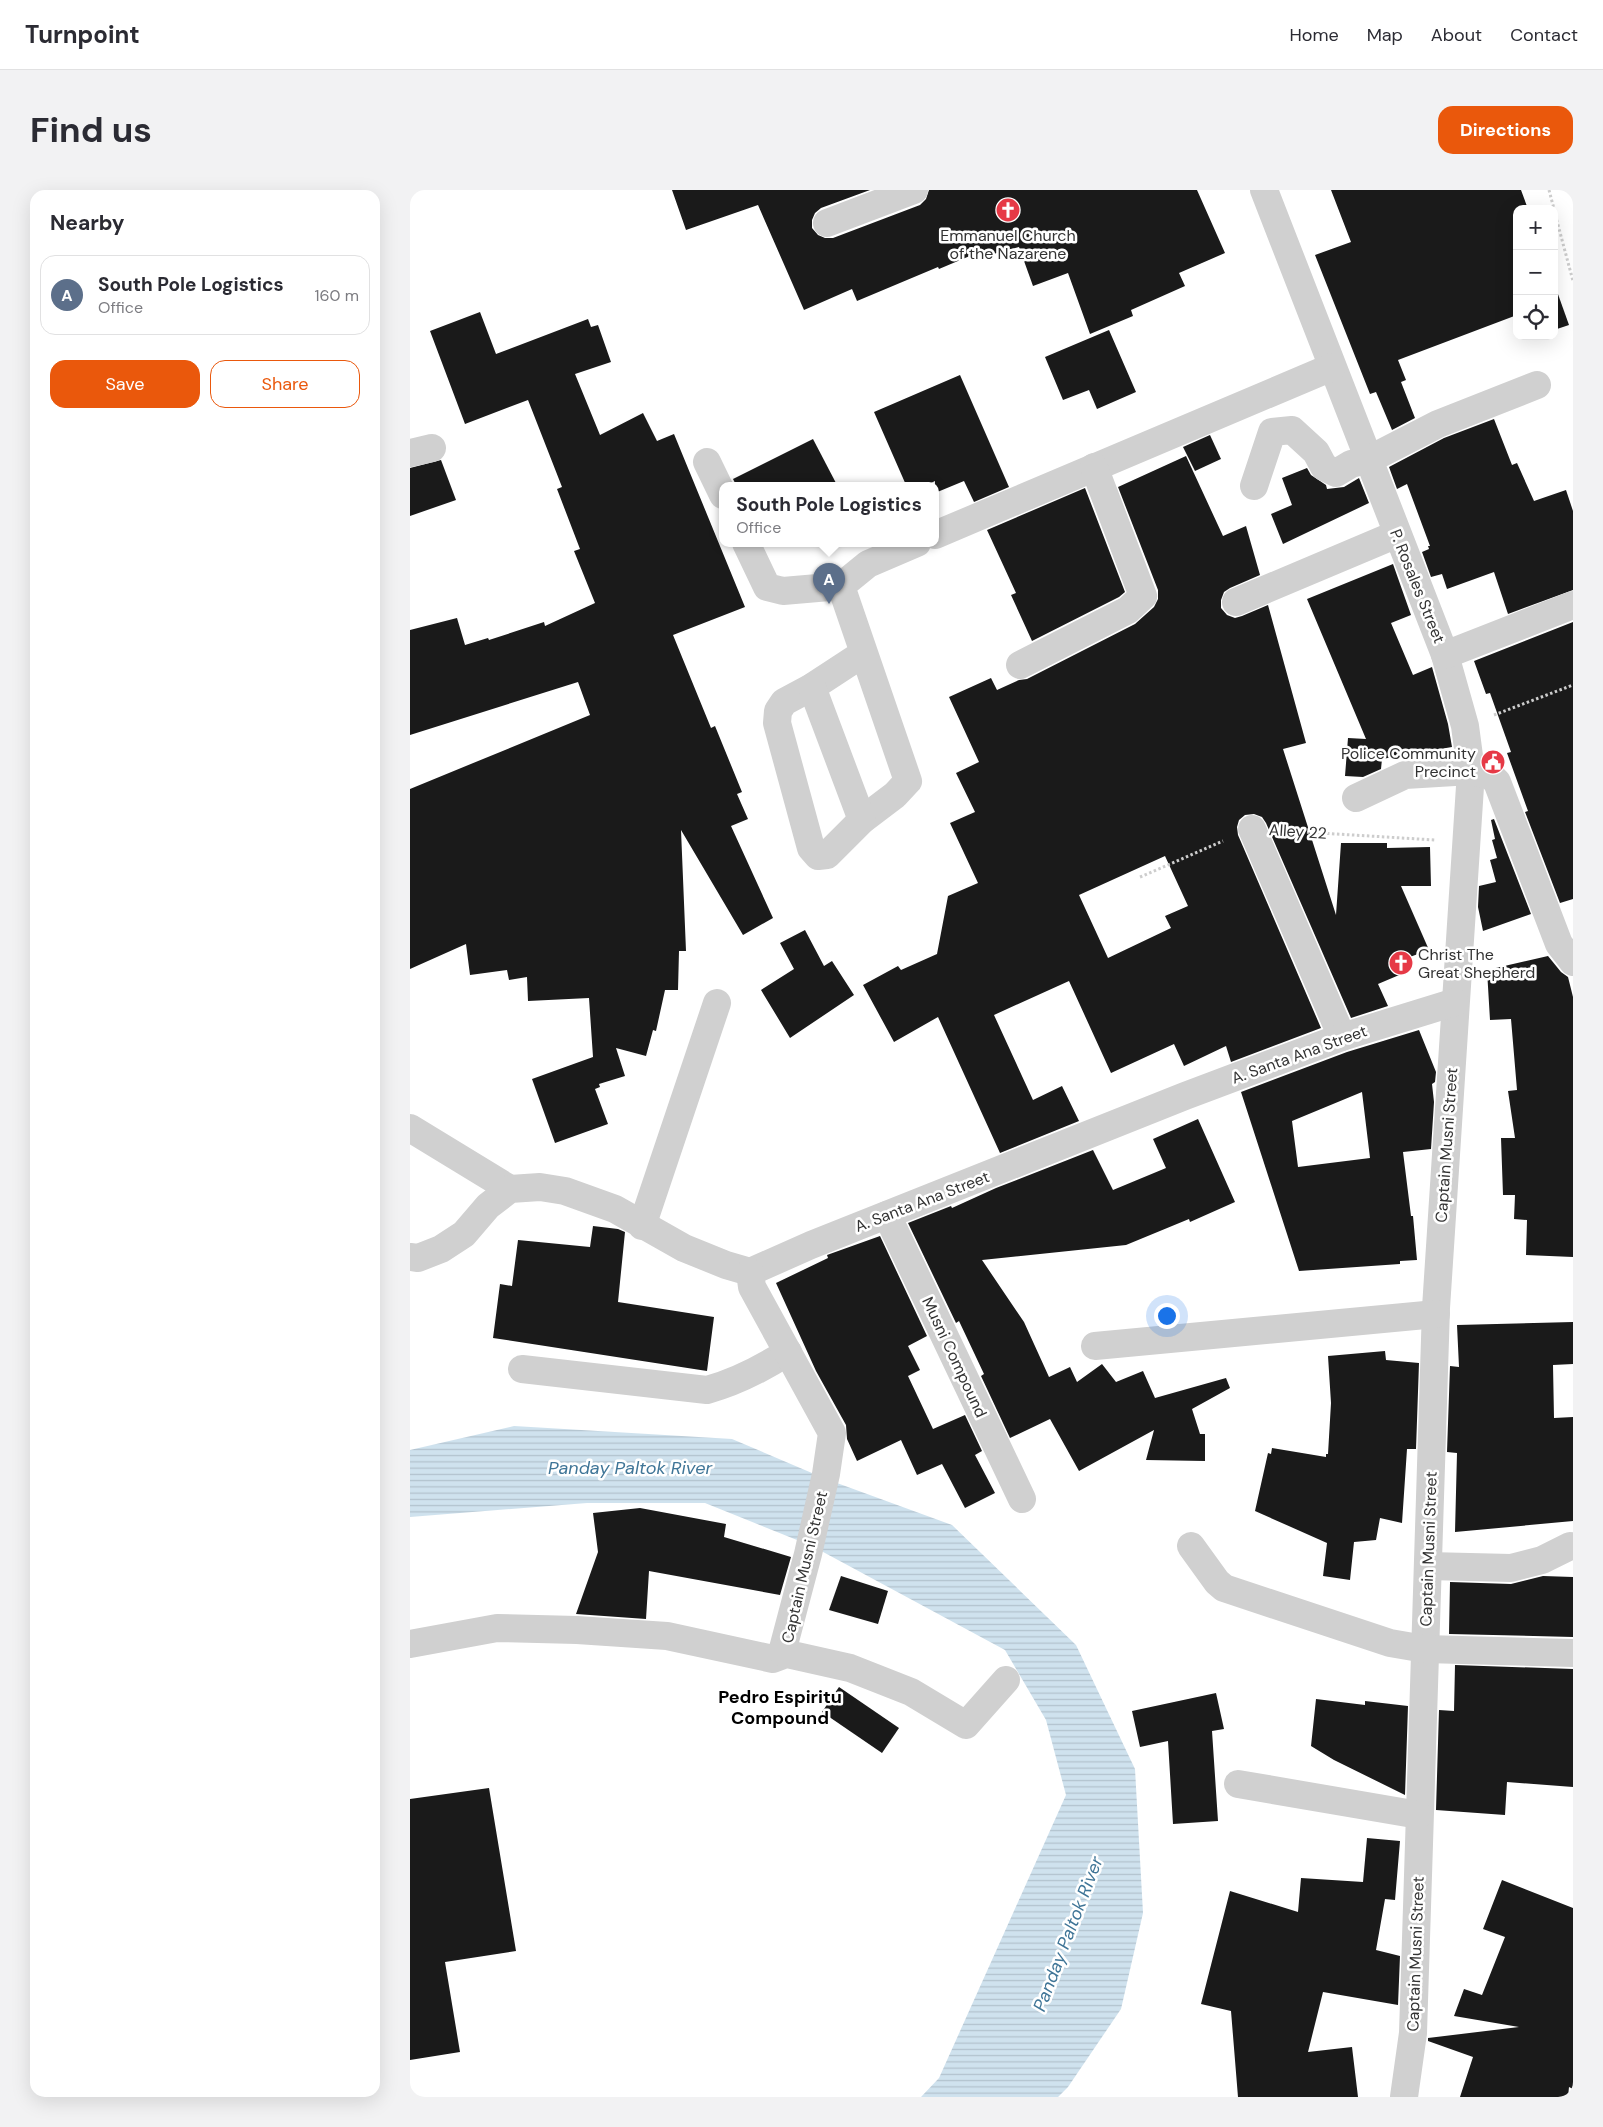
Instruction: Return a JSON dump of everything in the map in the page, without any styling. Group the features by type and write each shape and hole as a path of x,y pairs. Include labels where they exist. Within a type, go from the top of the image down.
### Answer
{"street":[{"path":"827,222 914,190"},
{"name":"P. Rosales Street","path":"1264,190 1332,367 1370,458 1397,534 1445,655 1465,726 1471,771 1455,1002"},
{"path":"939,533 1332,367"},
{"path":"1254,486 1272,432 1292,430 1316,452 1324,467 1336,473 1351,464 1370,458 1438,424 1537,386"},
{"path":"707,462 719,487"},
{"path":"1020,665 1128,610 1143,596 1094,467"},
{"path":"1236,602 1397,534"},
{"path":"748,547 768,587 783,591 841,586 868,564 908,547"},
{"path":"841,586 908,781 896,795 862,820 827,856 818,856 812,848 777,723 778,711 784,702 812,687 864,653"},
{"path":"1445,655 1573,605"},
{"path":"812,687 862,820"},
{"path":"1356,798 1405,775 1471,771 1490,775 1497,782 1559,944 1573,962"},
{"path":"1252,829 1342,1037"},
{"name":"A. Santa Ana Street","path":"750,1272 886,1215 1185,1096 1342,1037 1455,1002"},
{"name":"Captain Musni Street","path":"1404,2097 1413,2033 1436,1314 1455,1002"},
{"path":"642,1226 717,1003"},
{"path":"410,1128 510,1189"},
{"path":"410,1257 418,1258 441,1249 464,1234 488,1206 510,1189 540,1187 565,1191 615,1209 642,1226 684,1248 726,1265 750,1272"},
{"name":"Musni Compound","path":"886,1215 1022,1499"},
{"name":"Captain Musni Street","path":"410,1644 497,1628 667,1636 773,1658 784,1653 826,1474 832,1438 830,1428 752,1287 750,1272"},
{"path":"1095,1346 1436,1314"},
{"path":"522,1369 707,1390 724,1386 788,1352"},
{"path":"1191,1546 1217,1582 1224,1588 1390,1643 1425,1649 1573,1653"},
{"path":"1428,1566 1510,1568 1542,1560 1570,1546"},
{"path":"784,1653 850,1668 911,1692 966,1725 1006,1680"},
{"path":"1238,1784 1419,1815"}],"path":[{"path":"1549,190 1553,205"},
{"path":"1558,224 1573,281"},
{"path":"1465,726 1573,685"},
{"name":"Alley 22","path":"1140,877 1252,829 1466,842"}],"water":[{"name":"Panday Paltok River","path":"514,1426 732,1439 826,1479 952,1525 1076,1645 1135,1769 1143,1913 1121,2009 1068,2087 1058,2097 921,2097 939,2078 1066,1795 1046,1720 1005,1650 812,1546 705,1503 587,1503 410,1517 410,1450"}],"building":[{"path":"672,190 870,190 821,208 815,213 812,220 812,228 818,235 825,238 833,238 920,205 926,199 929,190 1197,190 1225,253 1179,273 1185,286 1131,310 1133,316 1090,334 1068,273 1033,286 1019,247 986,256 984,250 857,301 852,289 804,310 758,205 686,230"},
{"path":"1331,190 1521,190 1527,205 1513,205 1513,317 1398,360 1406,380 1401,382 1415,418 1392,430 1376,392 1370,394 1315,255 1351,242"},
{"path":"1558,294 1569,325 1558,329"},
{"path":"480,312 496,354 588,319 591,327 598,325 611,362 575,374 600,435 643,413 657,441 674,434 745,607 673,635 711,728 715,726 742,792 737,794 748,819 731,826 773,918 743,935 681,830 686,951 679,951 678,990 665,990 656,1031 653,1030 646,1056 616,1048 625,1076 599,1084 600,1087 595,1089 608,1124 555,1143 532,1079 593,1057 589,998 528,1001 527,977 509,980 507,970 470,975 466,944 410,969 410,789 590,715 578,682 410,735 410,630 457,618 465,645 488,638 489,640 544,622 545,626 595,603 574,551 580,549 557,489 562,487 528,400 465,424 430,331"},
{"path":"1109,330 1136,392 1097,409 1089,390 1063,400 1045,357"},
{"path":"960,375 1009,487 974,502 964,481 939,491 939,482 905,482 874,412"},
{"path":"1494,419 1512,465 1517,463 1534,501 1566,490 1573,511 1573,590 1508,614 1494,572 1447,589 1442,574 1431,577 1422,552 1429,549 1428,546 1430,546 1407,484 1397,489 1389,467 1444,438"},
{"path":"1210,435 1221,459 1195,471 1183,447"},
{"path":"813,439 835,482 734,482 733,479"},
{"path":"1186,456 1223,536 1246,526 1260,575 1224,592 1221,608 1227,615 1235,618 1268,605 1306,743 1283,749 1336,915 1341,843 1387,843 1387,848 1430,847 1431,886 1401,886 1429,950 1407,958 1411,970 1378,984 1388,1006 1351,1018 1266,823 1262,817 1254,814 1245,815 1239,820 1237,827 1238,835 1321,1028 1231,1062 1226,1046 1184,1066 1174,1044 1111,1073 1069,981 994,1015 1033,1100 1062,1086 1079,1121 1000,1153 938,1017 894,1042 863,985 898,966 901,970 937,954 948,896 978,883 950,823 975,812 956,773 979,762 949,697 991,678 997,690 1019,680 1027,679 1135,624 1154,607 1158,599 1158,590 1118,487","holes":["1165,856 1188,906 1165,916 1171,928 1108,958 1079,895"]},
{"path":"441,460 456,500 410,516 410,468"},
{"path":"1307,468 1311,475 1326,485 1327,489 1344,487 1359,478 1369,503 1283,544 1271,514 1292,505 1282,478"},
{"path":"1085,488 1125,592 1119,597 1032,641 1011,595 1016,593 987,530"},
{"path":"1393,564 1411,615 1391,623 1413,675 1432,667 1448,724 1452,747 1382,759 1381,769 1363,777 1345,776 1348,738 1366,739 1307,599"},
{"path":"1573,622 1573,899 1560,903 1525,812 1528,811 1507,753 1511,752 1490,693 1486,694 1474,661"},
{"path":"1494,819 1531,914 1483,931 1478,907 1479,886 1496,882 1490,860 1497,858 1492,840 1495,839 1491,820"},
{"path":"805,930 824,966 832,961 854,995 790,1038 761,990 794,969 780,943"},
{"path":"1548,956 1561,972 1568,977 1573,997 1573,1257 1526,1255 1527,1220 1514,1219 1515,1195 1503,1195 1501,1138 1515,1138 1508,1091 1517,1090 1511,1019 1490,1020 1487,970"},
{"path":"1419,1030 1436,1072 1435,1082 1432,1084 1434,1102 1431,1149 1403,1152 1411,1216 1413,1216 1417,1260 1400,1261 1400,1264 1299,1271 1241,1092 1347,1052","holes":["1362,1092 1370,1158 1298,1167 1292,1121"]},
{"path":"1198,1119 1235,1202 1190,1222 1189,1219 1126,1245 982,1260 1024,1322 1049,1377 1070,1367 1077,1382 1102,1364 1116,1382 1143,1371 1155,1398 1226,1378 1230,1388 1192,1409 1200,1434 1205,1434 1205,1461 1146,1460 1154,1430 1079,1471 1050,1419 1010,1438 981,1376 984,1374 959,1321 956,1323 908,1223 951,1206 952,1208 996,1188 1093,1150 1113,1190 1166,1168 1153,1139"},
{"path":"593,1226 618,1229 625,1232 618,1302 714,1317 707,1371 493,1338 500,1284 512,1286 518,1240 590,1247"},
{"path":"880,1236 927,1336 908,1346 920,1370 908,1376 933,1429 965,1415 982,1451 975,1455 995,1493 965,1508 942,1464 917,1475 901,1440 857,1461 847,1439 846,1425 816,1371 776,1283 828,1258 827,1255"},
{"path":"1573,1322 1573,1364 1553,1365 1554,1418 1573,1417 1573,1521 1455,1532 1457,1453 1447,1452 1450,1366 1459,1367 1457,1325"},
{"path":"1385,1351 1386,1360 1419,1363 1416,1449 1407,1449 1402,1523 1380,1518 1376,1540 1354,1542 1350,1580 1323,1576 1327,1543 1255,1511 1268,1453 1271,1454 1272,1448 1326,1457 1326,1454 1328,1454 1331,1403 1328,1356"},
{"path":"640,1508 726,1524 724,1537 791,1557 780,1595 649,1571 646,1619 576,1614 598,1552 593,1513"},
{"path":"841,1576 888,1591 878,1624 829,1610"},
{"path":"1543,1576 1573,1577 1573,1637 1449,1634 1450,1582 1511,1584"},
{"path":"1455,1665 1573,1669 1573,1787 1507,1782 1505,1815 1436,1810 1439,1710 1454,1711"},
{"path":"839,1687 899,1728 882,1753 822,1712"},
{"path":"1216,1693 1224,1729 1212,1731 1218,1821 1173,1824 1168,1741 1140,1747 1132,1711"},
{"path":"1316,1699 1365,1705 1365,1701 1408,1706 1405,1795 1334,1760 1311,1746"},
{"path":"489,1788 516,1951 445,1962 460,2052 410,2060 410,1799"},
{"path":"1367,1838 1400,1841 1395,1900 1385,1899 1376,1950 1400,1956 1398,2005 1323,1992 1308,2052 1352,2047 1358,2097 1238,2097 1231,2011 1201,2004 1230,1891 1298,1912 1301,1878 1363,1882"},
{"path":"1502,1880 1573,1908 1573,2089 1569,2087 1568,2097 1460,2097 1473,2057 1428,2041 1428,2038 1519,2027 1454,2016 1464,1989 1482,1995 1505,1937 1483,1929"}],"place":[{"name":"Emmanuel Church of the Nazarene","path":"1008,210"},
{"name":"South Pole Logistics","path":"829,604"},
{"name":"Police Community Precinct","path":"1493,762"},
{"name":"Christ The Great Shepherd","path":"1401,963"}],"district":[{"name":"Pedro Espiritu Compound","path":"780,1707"}]}
